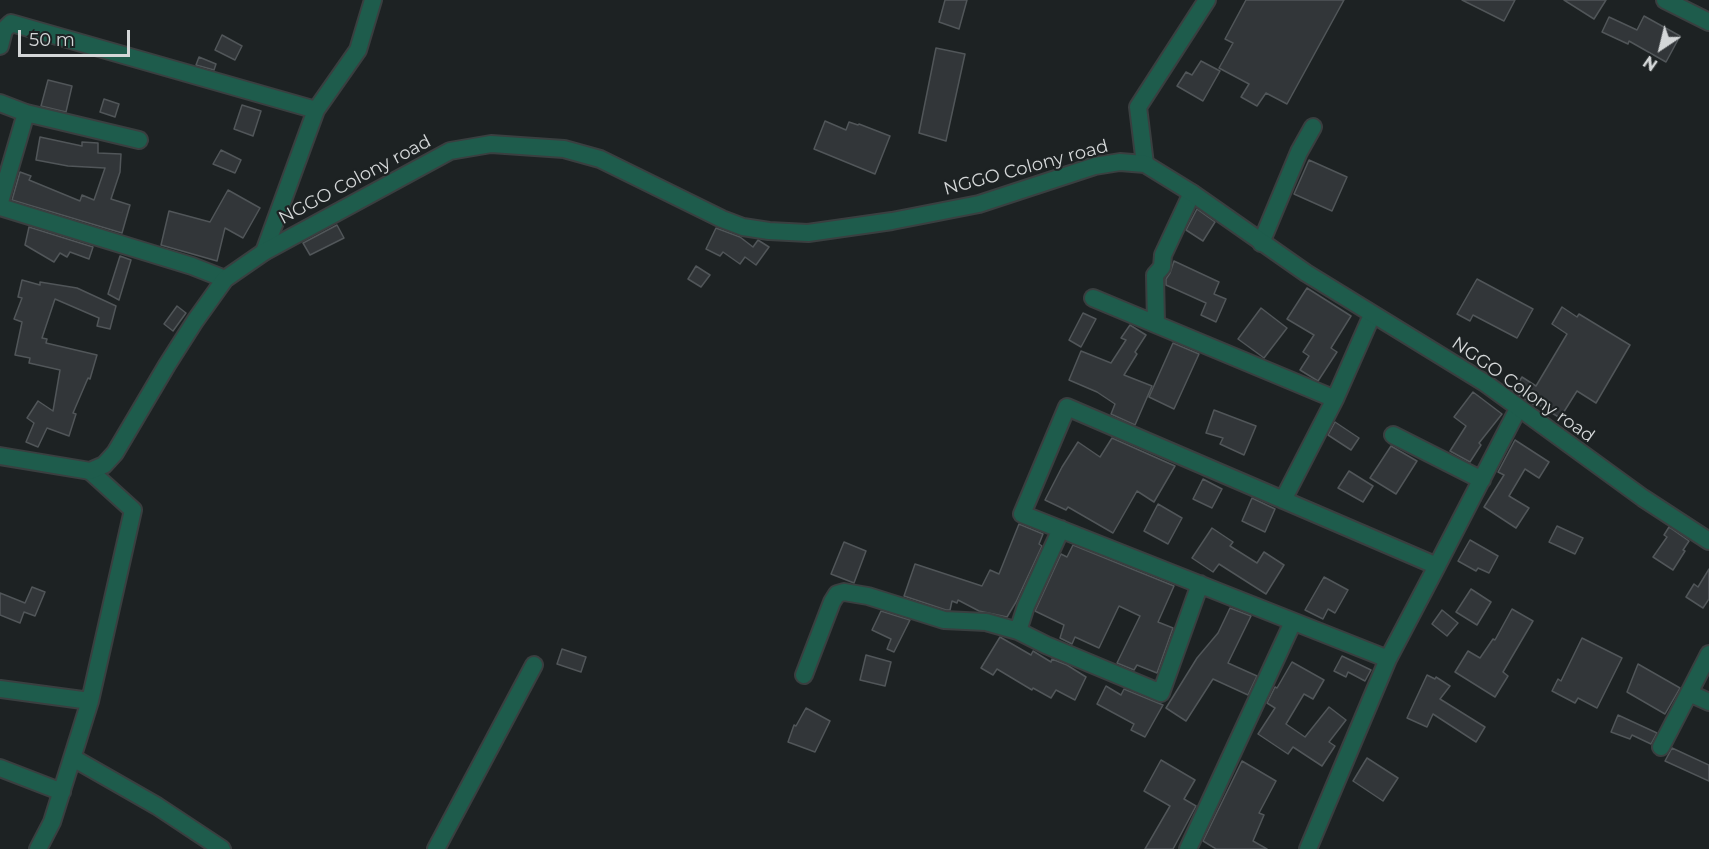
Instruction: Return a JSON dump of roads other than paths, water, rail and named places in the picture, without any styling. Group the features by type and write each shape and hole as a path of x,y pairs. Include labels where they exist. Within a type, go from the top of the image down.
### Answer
{"street":[{"path":"264,252 316,110 358,50 373,0"},
{"path":"1145,164 1138,107 1208,0"},
{"path":"1665,0 1709,22"},
{"path":"0,45 4,30 11,23 316,110"},
{"path":"0,103 26,113 139,140"},
{"path":"0,202 26,113"},
{"path":"1261,243 1299,152 1313,127"},
{"name":"NGGO Colony road","path":"90,471 104,465 116,453 167,365 225,279 264,252 450,151 490,144 564,149 591,156 633,174 722,219 743,227 769,231 808,232 892,221 979,204 1095,166 1120,162 1145,164 1192,193 1261,243 1372,315 1485,383 1643,498 1709,542"},
{"path":"1156,324 1155,275 1162,267 1163,255 1192,193"},
{"path":"0,207 192,266 225,279"},
{"path":"1093,298 1335,399"},
{"path":"1283,500 1335,399 1372,315"},
{"path":"1388,659 1022,514 1066,407 1437,566"},
{"path":"1308,849 1388,659 1518,409"},
{"path":"1394,435 1482,480"},
{"path":"0,456 90,471 133,510 90,701 52,822 38,849"},
{"path":"1018,631 1026,606 1061,529"},
{"path":"804,675 832,602 837,594 844,592 868,596 944,620 986,622 1018,631 1161,693 1200,584"},
{"path":"1188,849 1293,622"},
{"path":"1661,747 1709,654"},
{"path":"436,849 493,746 534,665"},
{"path":"0,689 90,701"},
{"path":"1689,693 1709,702"},
{"path":"73,758 157,806 222,849"},
{"path":"0,768 62,792"}]}
